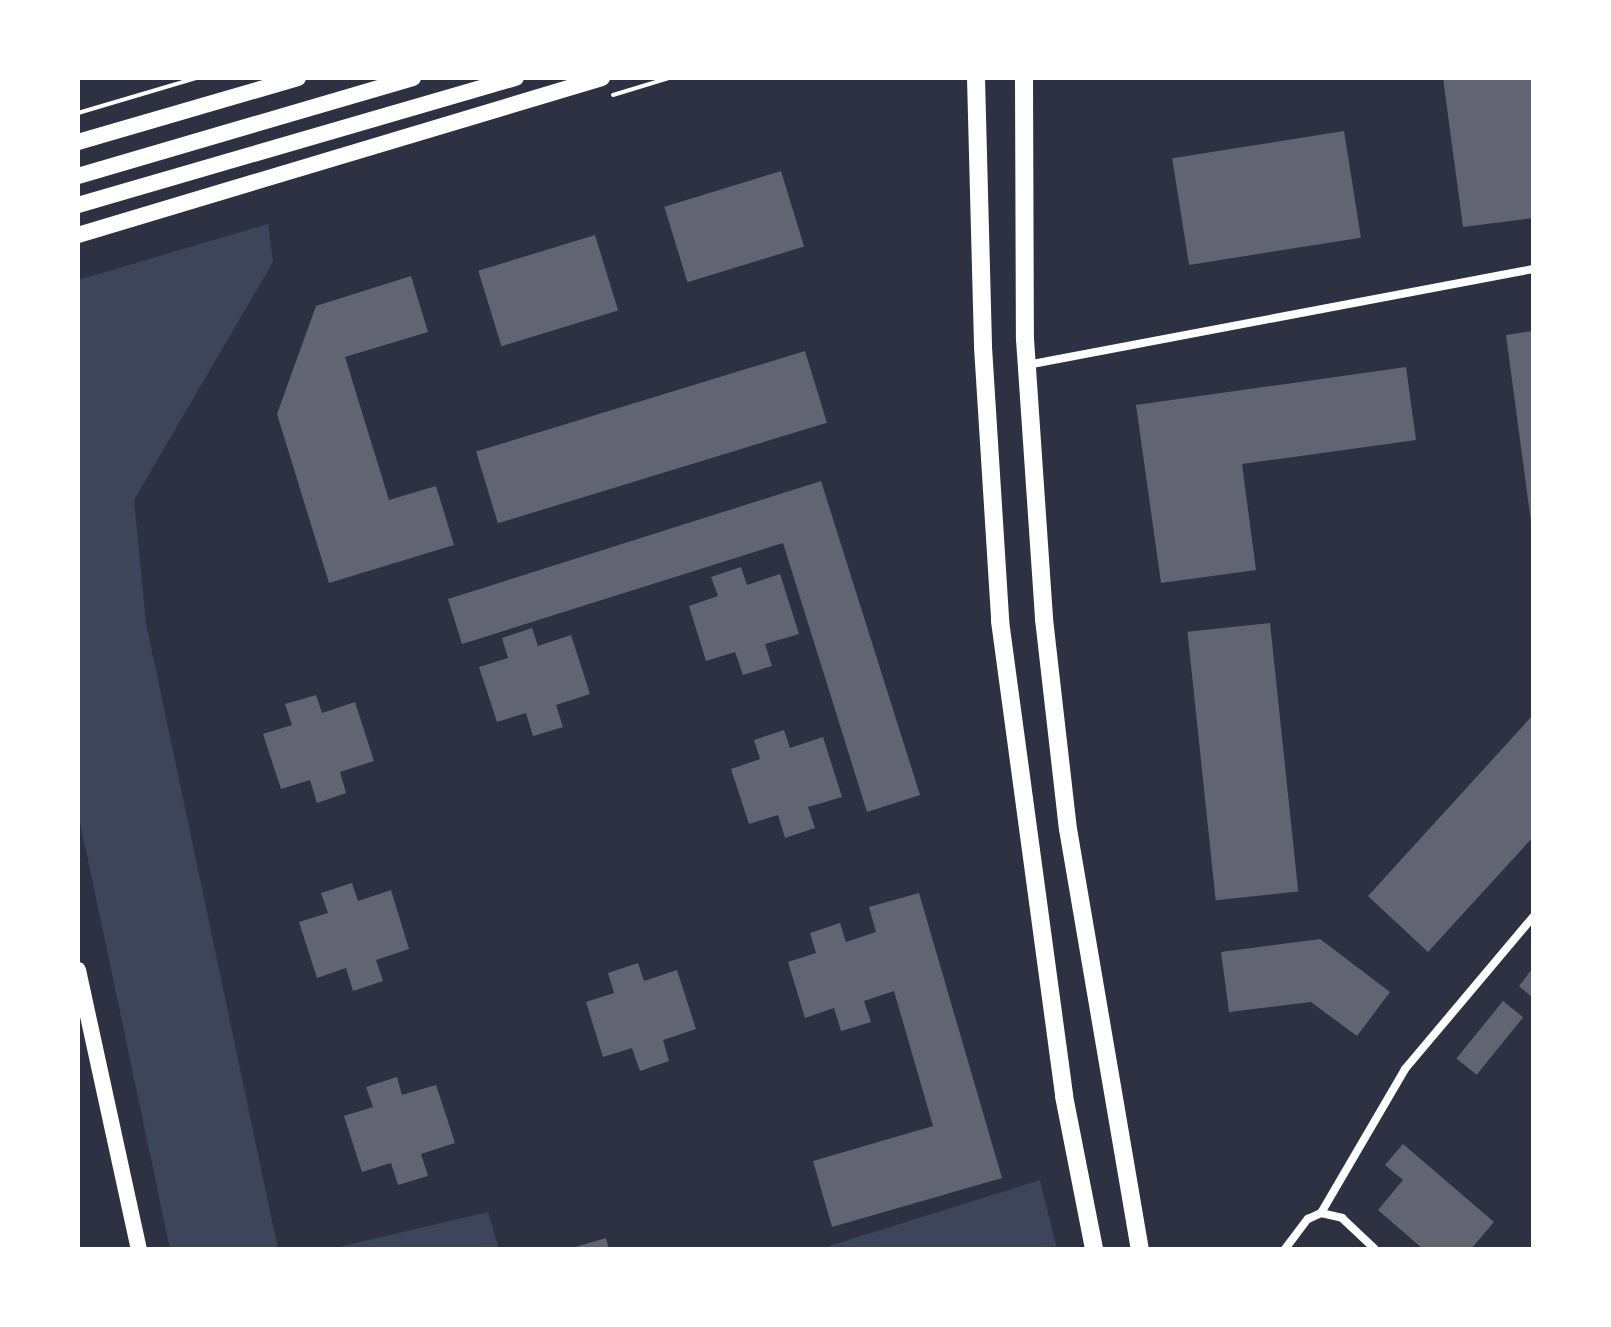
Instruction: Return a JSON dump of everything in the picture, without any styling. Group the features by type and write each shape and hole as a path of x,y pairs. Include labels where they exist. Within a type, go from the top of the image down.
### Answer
{"main road":[{"path":"78,142 298,78"},
{"path":"78,176 413,78"},
{"path":"78,205 516,78"},
{"path":"78,235 602,78"},
{"path":"976,78 983,347 1000,621 1064,1096 1094,1249"},
{"path":"1024,78 1026,365 1044,619 1068,829 1140,1249"},
{"path":"78,970 139,1249"}],"street":[{"path":"1026,365 1533,269"},
{"path":"1285,1249 1308,1219 1321,1213 1405,1069 1533,917"},
{"path":"1321,1213 1342,1218 1375,1249"}],"path":[{"path":"78,113 196,78"}],"shaded area":[{"path":"268,224 273,262 134,500 146,623 278,1249 170,1249 78,813 78,280"},
{"path":"1040,1180 1057,1249 830,1249 829,1246"},
{"path":"488,1212 499,1249 330,1249"}],"building":[{"path":"1443,78 1533,78 1533,218 1463,227"},
{"path":"1344,131 1361,238 1189,265 1172,158"},
{"path":"781,171 804,247 687,282 664,207"},
{"path":"595,235 618,311 501,346 478,271"},
{"path":"411,276 428,332 345,357 389,500 436,486 454,545 329,583 277,414 316,306"},
{"path":"1533,331 1533,522 1531,522 1506,335"},
{"path":"805,351 827,423 498,523 476,452"},
{"path":"1406,367 1416,440 1242,464 1256,570 1161,583 1136,405"},
{"path":"821,481 920,795 867,812 783,543 462,644 448,599"},
{"path":"741,567 747,585 780,574 799,634 765,644 772,666 743,675 735,652 706,661 689,606 718,596 711,577"},
{"path":"1270,623 1298,892 1216,900 1187,632"},
{"path":"532,628 538,646 571,635 590,694 556,705 563,727 533,736 526,713 497,722 479,667 508,658 502,638"},
{"path":"316,695 322,713 355,702 374,761 340,772 346,793 317,803 310,780 281,789 263,734 292,725 285,704"},
{"path":"1533,715 1533,837 1428,952 1368,896"},
{"path":"784,730 790,748 823,737 842,797 808,807 815,828 785,838 778,815 749,824 731,769 760,759 754,740"},
{"path":"352,883 358,901 391,890 409,949 376,960 383,981 353,991 346,968 317,978 299,922 328,913 321,893"},
{"path":"919,893 1002,1178 832,1227 813,1161 933,1126 894,991 864,1001 871,1022 841,1031 834,1008 805,1018 788,962 816,953 810,933 840,923 846,942 876,932 869,907"},
{"path":"1320,939 1390,992 1357,1036 1311,1002 1229,1012 1221,952"},
{"path":"638,963 644,981 677,970 696,1029 663,1040 669,1061 640,1071 632,1048 603,1057 586,1002 614,993 608,973"},
{"path":"1533,968 1533,998 1519,986"},
{"path":"1503,1001 1523,1017 1477,1075 1456,1059"},
{"path":"397,1077 402,1095 436,1085 455,1143 421,1154 428,1176 398,1185 391,1163 362,1172 344,1116 373,1107 366,1087"},
{"path":"1403,1144 1494,1222 1471,1249 1423,1249 1378,1210 1403,1180 1385,1165"},
{"path":"606,1238 609,1249 572,1249 572,1248"}]}
